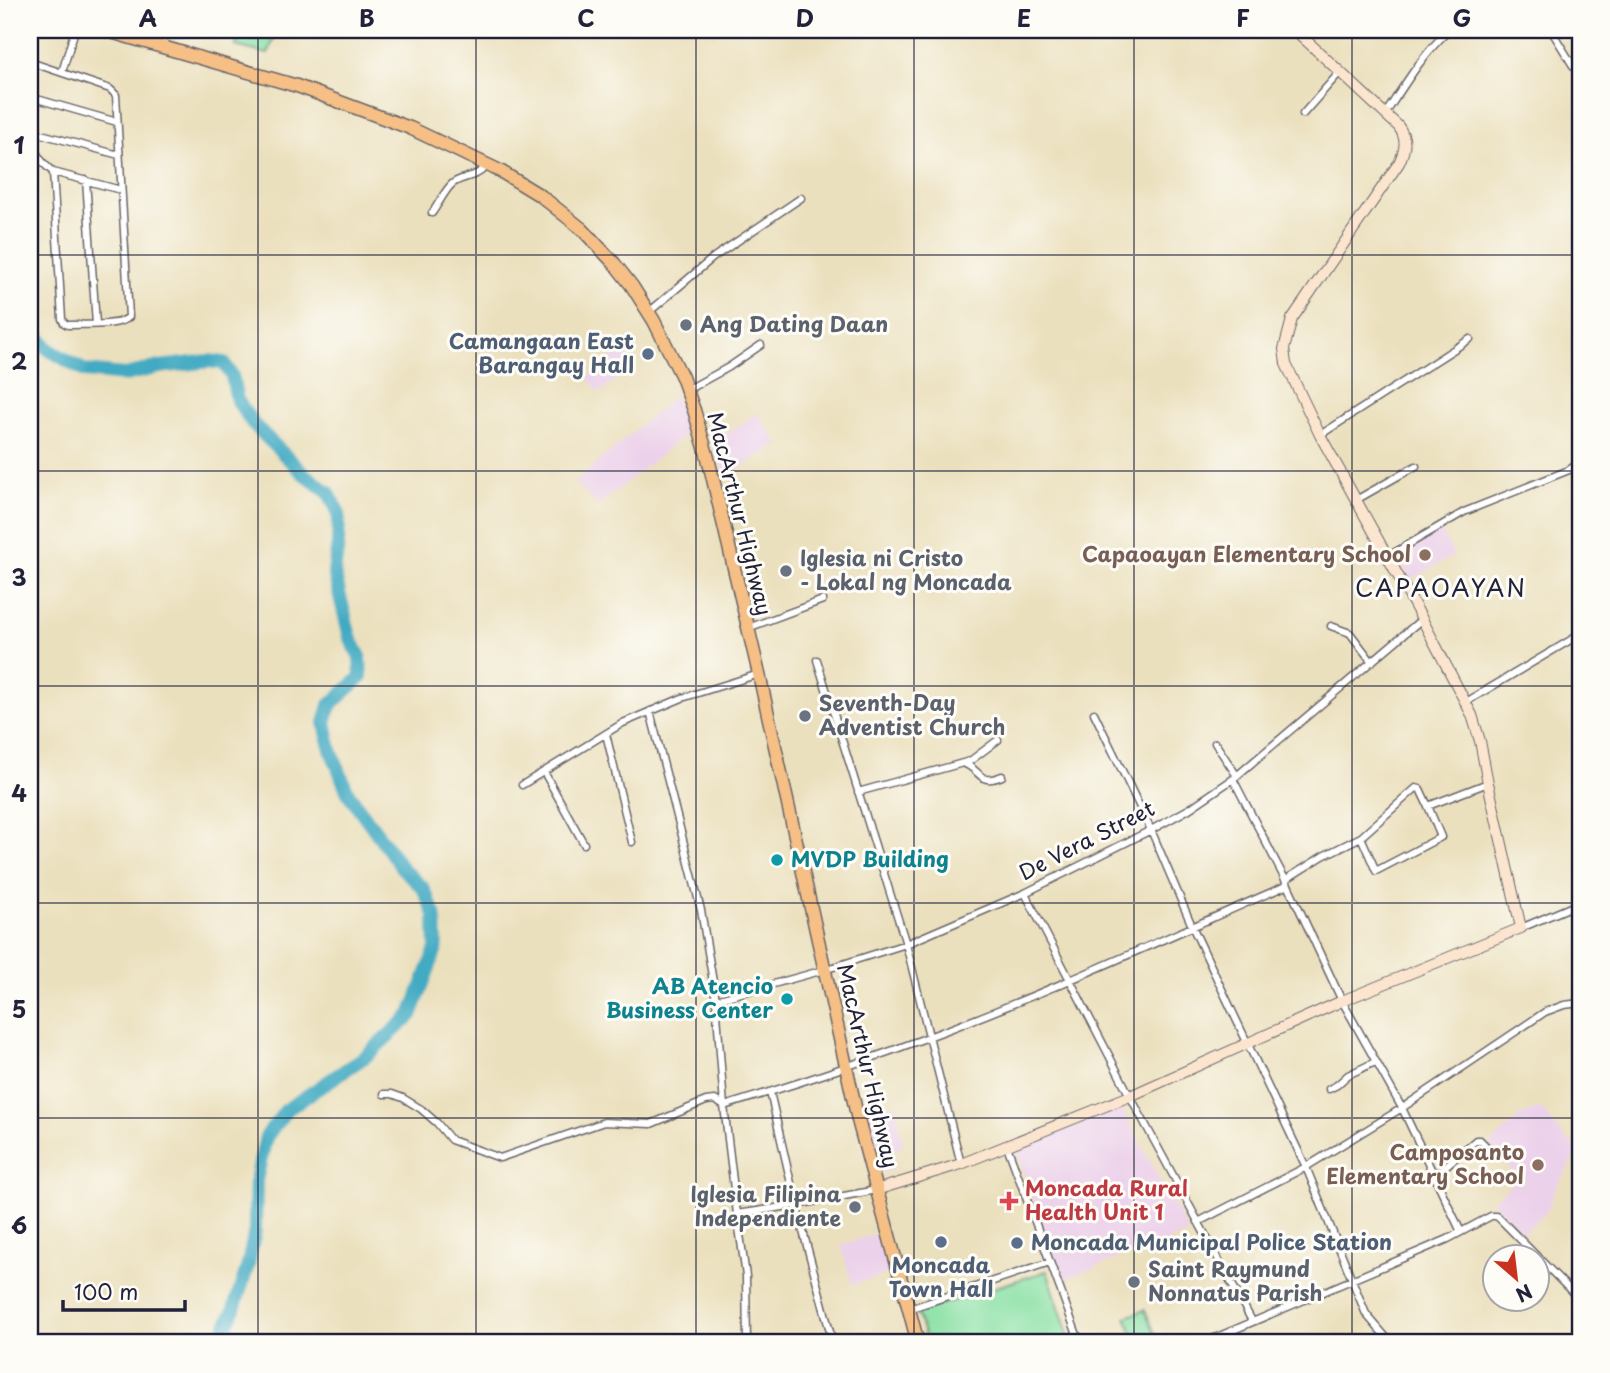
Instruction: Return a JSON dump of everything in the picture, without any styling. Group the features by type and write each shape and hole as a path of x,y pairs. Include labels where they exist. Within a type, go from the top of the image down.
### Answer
{"highway":[{"name":"MacArthur Highway","path":"104,30 297,86 410,128 488,165 541,195 582,229 614,263 649,313 670,350 687,390 708,458 858,1120 918,1343"}],"street":[{"path":"62,72 75,30"},
{"path":"152,30 164,46"},
{"path":"1295,30 1386,113 1405,138 1404,153 1399,163 1292,319 1284,349 1286,364 1320,435 1466,702 1480,741 1521,928"},
{"path":"1386,113 1415,67 1449,30"},
{"path":"1551,30 1580,77"},
{"path":"30,62 110,89 116,95 129,317 127,320 96,324 64,323 53,172"},
{"path":"1303,114 1340,72"},
{"path":"30,97 117,122"},
{"path":"119,155 30,131 31,142 41,162 53,172 121,190"},
{"path":"432,213 450,186 476,175 488,165"},
{"path":"86,180 96,324"},
{"path":"649,313 714,257 801,198"},
{"path":"1320,435 1470,339"},
{"path":"687,390 729,367 761,345"},
{"path":"1387,557 1464,512 1577,464 1580,478"},
{"path":"1356,500 1416,466"},
{"path":"748,628 823,600"},
{"name":"De Vera Street","path":"716,1000 906,944 1025,893 1151,830 1189,809 1235,777 1422,619"},
{"path":"1331,626 1350,632 1372,662"},
{"path":"1466,702 1574,638"},
{"path":"817,660 906,944 961,1164"},
{"path":"522,785 623,723 681,698 759,674"},
{"path":"650,711 701,910 716,1000 724,1106 746,1276 747,1343"},
{"path":"1094,713 1151,830 1192,926 1306,1167 1366,1314 1391,1343"},
{"path":"606,734 632,842"},
{"path":"858,792 970,761 998,740"},
{"path":"1215,743 1235,777 1287,882 1342,1002 1402,1108 1461,1232"},
{"path":"963,763 970,766 982,779 993,780 1002,776"},
{"path":"544,772 584,844"},
{"path":"1428,806 1488,783"},
{"path":"724,1106 930,1037 1192,926 1287,882 1323,856 1361,837 1416,788 1420,789 1441,837 1378,871 1374,869 1361,837"},
{"path":"1025,893 1130,1096 1252,1321"},
{"path":"737,1214 877,1190 961,1164 1130,1096 1342,1002 1580,903"},
{"path":"1198,1222 1306,1167 1402,1108 1545,1012 1580,1003"},
{"path":"1329,1088 1375,1062"},
{"path":"770,1092 796,1205 833,1343"},
{"path":"384,1094 402,1098 421,1109 451,1140 500,1158 604,1122 651,1124 706,1101 715,1100 724,1106"},
{"path":"1434,1176 1476,1140 1480,1140 1490,1150"},
{"path":"1007,1146 1080,1343"},
{"path":"1203,1343 1461,1232 1491,1216 1496,1216 1580,1300"},
{"path":"908,1309 1050,1262"}],"shaded area":[{"path":"621,349 634,365 599,393 587,377"},
{"path":"675,396 689,431 598,506 575,482"},
{"path":"757,413 779,444 724,477 715,442"},
{"name":"Capaoayan Elementary School","path":"1440,529 1454,555 1411,580 1396,555"},
{"path":"895,1104 903,1147 888,1152 894,1169 880,1174 862,1112"},
{"path":"1120,1105 1189,1233 1062,1280 1014,1146"},
{"name":"Camposanto Elementary School","path":"1541,1108 1578,1151 1555,1190 1547,1212 1522,1233 1492,1201 1519,1178 1489,1146 1520,1116"},
{"path":"878,1233 890,1273 852,1285 841,1245"}],"green space":[{"path":"244,30 277,30 268,54 235,46"},
{"path":"1047,1271 1071,1343 927,1343 917,1312"},
{"path":"1145,1310 1158,1341 1137,1343 1126,1317"}],"waterway":[{"path":"30,321 48,349 85,371 125,375 160,367 209,361 224,363 232,376 237,400 253,424 304,474 329,493 339,514 334,572 350,637 360,657 361,677 330,705 325,723 331,750 348,793 402,868 423,888 435,914 436,949 411,1015 366,1056 286,1110 266,1137 256,1180 255,1230 248,1265 233,1312 219,1343"}],"place":[{"name":"Ang Dating Daan","path":"686,325"},
{"name":"Camangaan East Barangay Hall","path":"648,354"},
{"name":"Capaoayan Elementary School","path":"1425,555"},
{"name":"Iglesia ni Cristo - Lokal ng Moncada","path":"786,571"},
{"name":"Seventh-Day Adventist Church","path":"805,716"},
{"name":"MVDP Building","path":"777,860"},
{"name":"AB Atencio Business Center","path":"787,999"},
{"name":"Camposanto Elementary School","path":"1538,1165"},
{"name":"Moncada Rural Health Unit 1","path":"1009,1201"},
{"name":"Iglesia Filipina Independiente","path":"855,1207"},
{"name":"Moncada Town Hall","path":"941,1242"},
{"name":"Moncada Municipal Police Station","path":"1017,1243"},
{"name":"Saint Raymund Nonnatus Parish","path":"1134,1282"}],"district":[{"name":"CAPAOAYAN","path":"1441,589"}]}
